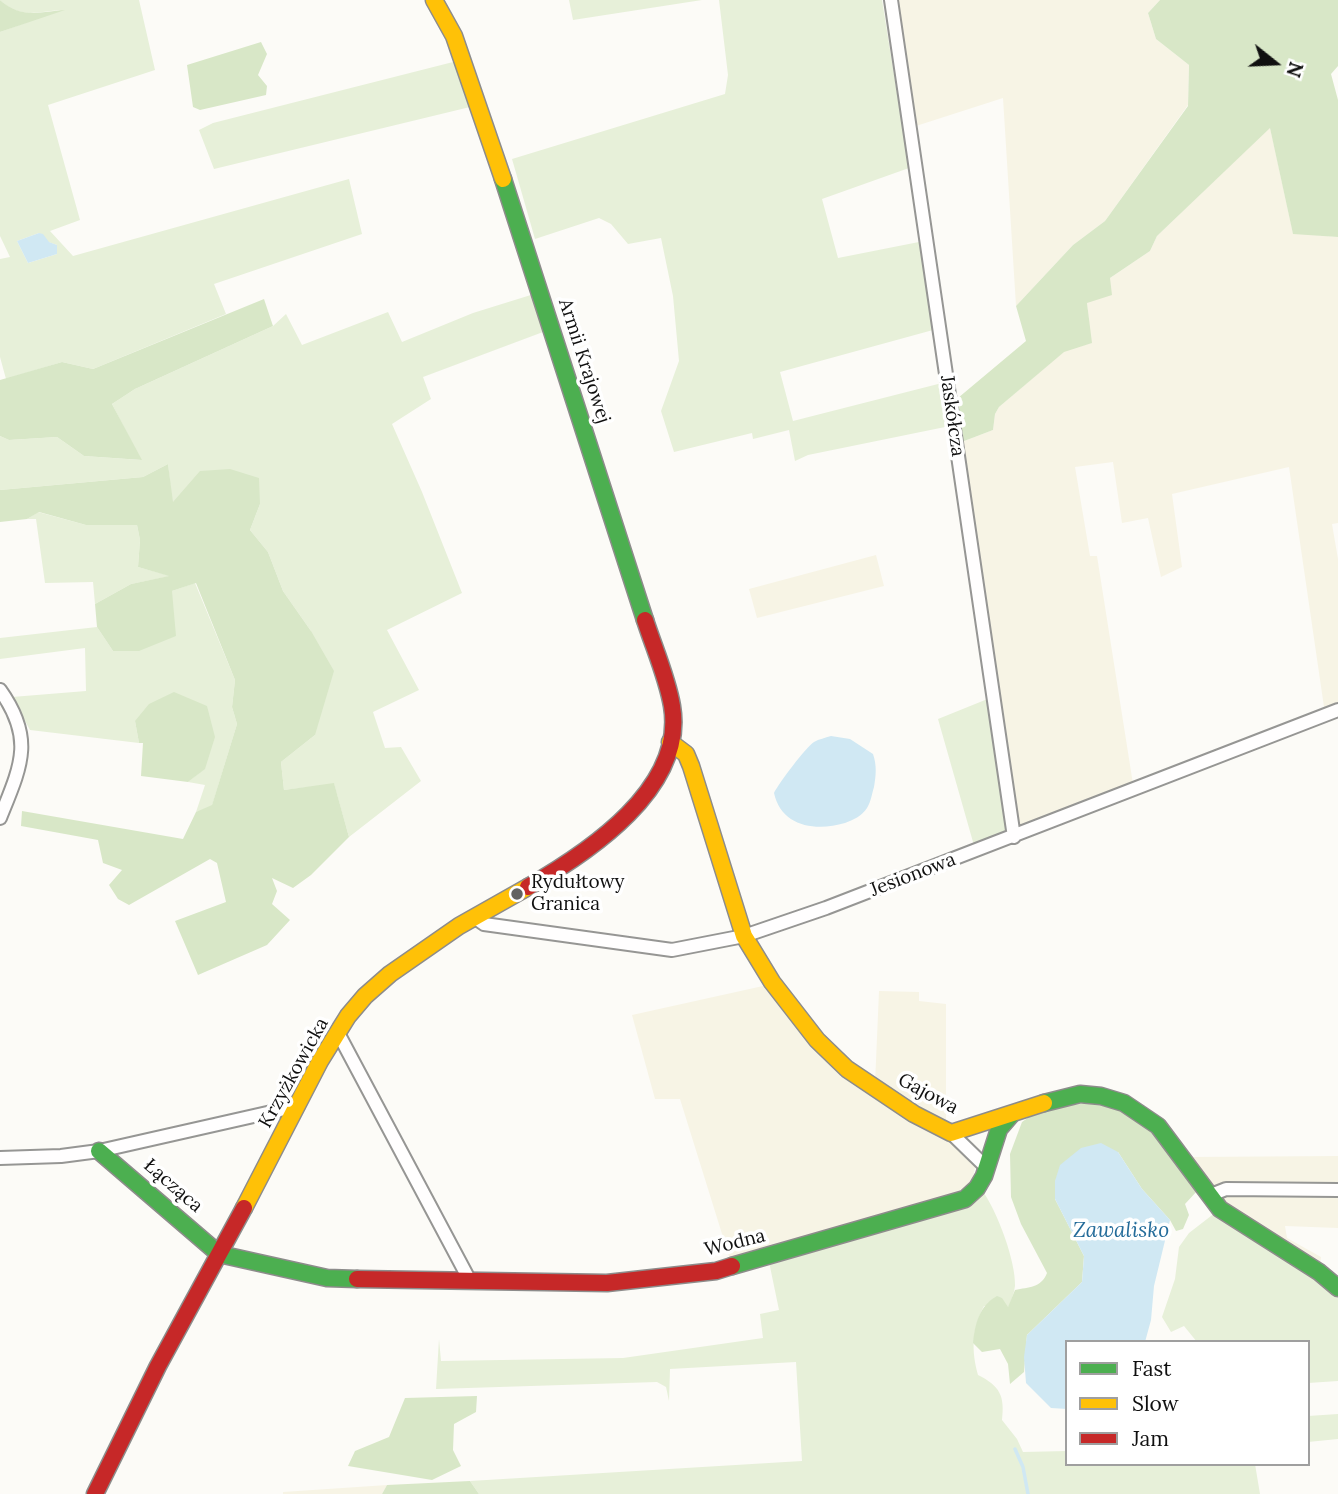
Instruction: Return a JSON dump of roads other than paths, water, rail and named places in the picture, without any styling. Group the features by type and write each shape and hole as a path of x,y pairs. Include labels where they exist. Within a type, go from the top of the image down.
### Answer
{"street":[{"name":"Armii Krajowej","path":"434,0 454,36 477,99 665,683 672,710 670,742"},
{"name":"Jaskółcza","path":"891,0 1014,834"},
{"path":"0,690 18,719 23,750 0,818"},
{"name":"Jesionowa","path":"474,917 484,924 672,950 744,936 826,908 1338,710"},
{"name":"Krzyżkowicka","path":"94,1494 318,1065 367,993 386,976 474,917 548,875 620,824 646,795 665,759 670,742"},
{"name":"Gajowa","path":"670,742 686,754 691,766 744,936 772,982 817,1040 847,1069 914,1114 951,1133 1056,1099 1080,1094 1101,1096 1124,1103 1158,1126 1220,1209 1319,1272 1338,1288"},
{"path":"338,1033 470,1281"},
{"path":"0,1158 61,1156 99,1151 298,1106"},
{"name":"Wodna","path":"219,1254 327,1278 607,1283 716,1271 965,1199 977,1188 999,1129 1011,1115"},
{"path":"951,1133 986,1167"},
{"name":"Łącząca","path":"99,1151 219,1254"},
{"path":"1211,1195 1226,1189 1338,1190"}],"water":[{"path":"39,233 57,245 57,254 28,263 17,241"},
{"path":"831,736 850,739 873,754 876,774 870,800 863,813 845,823 822,827 801,824 784,813 774,793 810,745"},
{"name":"Zawalisko","path":"1101,1143 1118,1152 1142,1189 1170,1220 1154,1286 1151,1320 1146,1340 1065,1340 1065,1409 1051,1408 1026,1383 1024,1357 1027,1335 1082,1282 1084,1256 1055,1199 1055,1181 1060,1165 1081,1148"}],"waterway":[{"path":"1015,1449 1023,1467 1028,1494"}],"place":[{"name":"Rydułtowy Granica","path":"517,894"}]}
